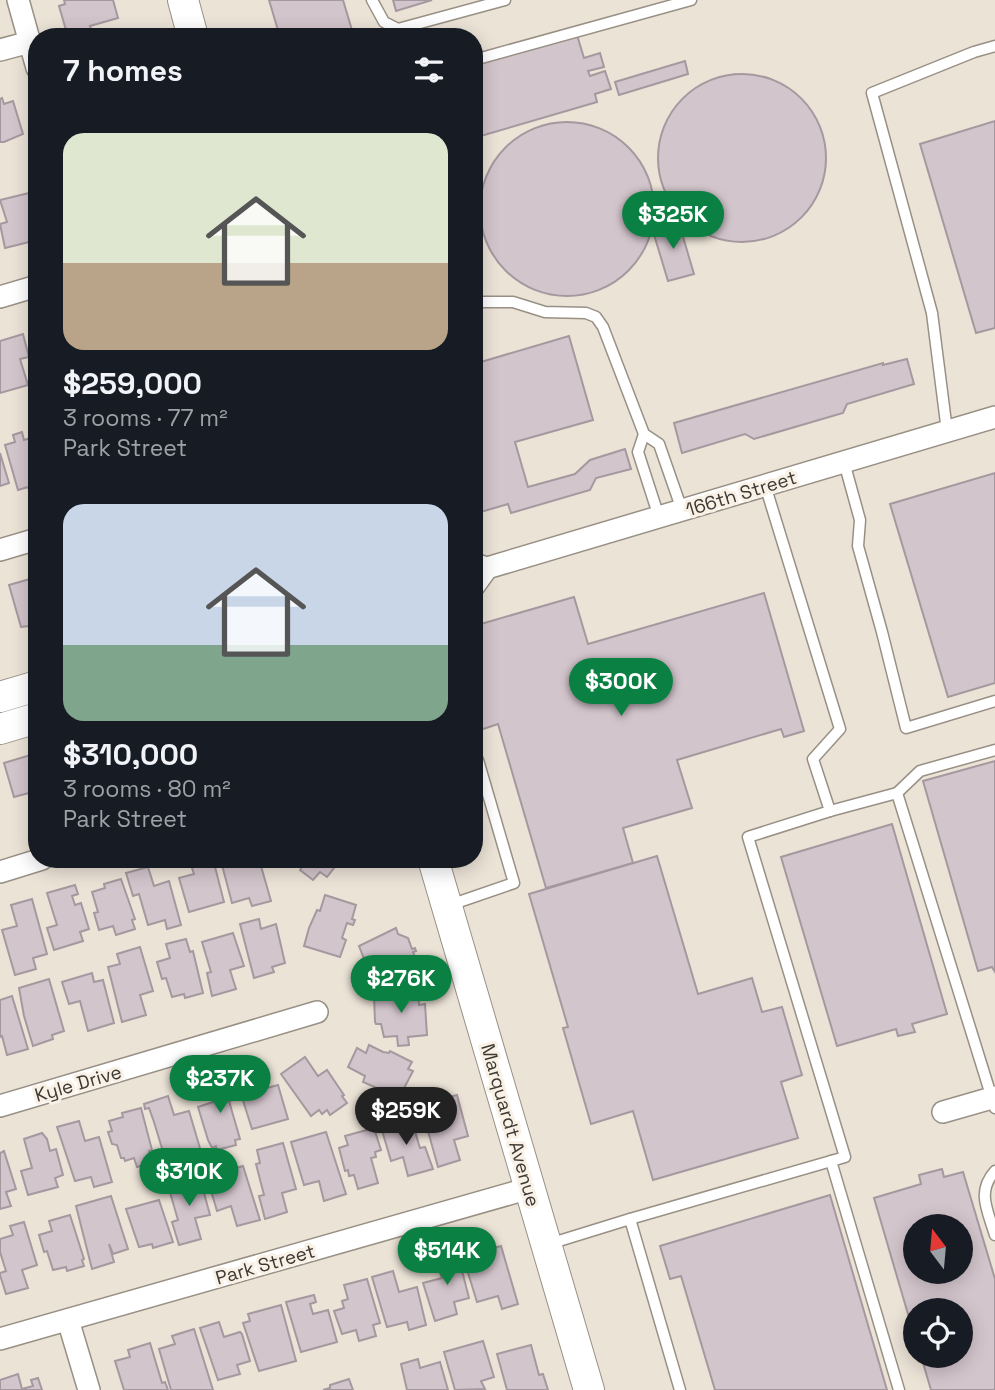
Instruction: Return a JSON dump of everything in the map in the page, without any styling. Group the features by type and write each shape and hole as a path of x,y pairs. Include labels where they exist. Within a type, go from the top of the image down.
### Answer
{"main road":[{"path":"183,0 191,28"},
{"path":"0,697 28,689"},
{"path":"0,729 28,721"},
{"name":"Marquardt Avenue","path":"436,868 589,1390"}],"street":[{"path":"18,0 28,35"},
{"path":"0,50 28,43"},
{"path":"0,297 28,289"},
{"name":"166th Street","path":"483,565 659,517 995,417"},
{"path":"0,550 28,542"},
{"path":"0,872 28,863"},
{"name":"Kyle Drive","path":"0,1106 317,1012"},
{"path":"943,1112 994,1101"},
{"name":"Park Street","path":"0,1339 530,1188"},
{"path":"68,1320 89,1390"}],"lane":[{"path":"372,0 384,22 396,28"},
{"path":"402,28 505,0"},
{"path":"483,58 691,0"},
{"path":"947,431 932,313 872,93 995,46"},
{"path":"483,302 513,302 544,312 586,313 596,317 603,327 644,434 659,444 682,510"},
{"path":"644,434 638,452 659,517"},
{"path":"844,462 860,520 858,546 883,632 906,728 995,701"},
{"path":"765,485 840,729 813,759 830,811"},
{"path":"546,1245 845,1157 748,837 897,793 920,771 995,750"},
{"path":"447,906 514,883 483,777"},
{"path":"897,793 994,1101"},
{"path":"831,1161 899,1390"},
{"path":"995,1171 986,1181 984,1193 995,1235"},
{"path":"630,1219 680,1390"}],"building":[{"path":"64,0 113,0 118,18 90,26 91,28 65,28 59,6 65,4"},
{"path":"269,0 343,0 351,28 277,28"},
{"path":"393,0 432,0 396,11"},
{"path":"577,35 584,58 600,53 604,67 588,71 590,76 605,71 611,89 595,94 597,102 483,135 483,62"},
{"path":"685,61 688,74 619,95 615,82"},
{"path":"742,74 774,81 801,99 819,126 826,158 819,190 801,217 774,235 742,242 710,235 683,217 665,190 658,158 665,126 683,99 710,81"},
{"path":"2,98 4,104 13,101 23,134 0,142 0,99"},
{"path":"995,121 995,328 976,333 920,144"},
{"path":"550,124 584,124 615,137 639,161 652,192 652,226 639,257 615,281 584,294 550,294 519,281 495,257 483,229 483,189 495,161 519,137"},
{"path":"28,193 28,242 5,248 0,224 7,222 0,200"},
{"path":"678,220 694,274 668,281 652,228"},
{"path":"23,334 28,357 20,359 28,385 0,393 0,341"},
{"path":"569,336 593,420 515,442 528,487 575,474 590,460 625,449 631,469 596,478 590,490 511,513 508,504 483,511 483,361"},
{"path":"907,359 914,384 847,404 843,413 754,439 745,434 682,453 674,423 883,363"},
{"path":"22,432 24,440 28,439 28,487 18,490 5,445 15,442 13,435"},
{"path":"0,453 9,483 0,486"},
{"path":"995,473 995,683 948,697 890,504"},
{"path":"28,580 28,626 21,627 9,585"},
{"path":"764,593 804,731 784,737 781,729 677,760 692,808 623,828 633,863 546,888 498,724 483,729 483,623 574,597 588,644"},
{"path":"28,756 28,793 14,797 4,763"},
{"path":"995,761 995,972 992,967 978,971 923,781"},
{"path":"892,824 947,1014 912,1024 915,1032 898,1036 896,1029 837,1046 781,857"},
{"path":"657,856 698,994 752,978 762,1012 782,1007 802,1075 781,1082 798,1138 653,1180 633,1111 591,1124 563,1028 568,1027 529,894"},
{"path":"148,868 154,886 169,881 181,925 167,929 165,920 148,925 139,894 133,896 126,873"},
{"path":"192,868 215,868 224,902 189,912 179,878 194,874"},
{"path":"223,868 262,868 271,901 252,906 249,898 232,903"},
{"path":"334,868 327,877 320,872 313,880 300,870"},
{"path":"121,879 135,919 132,920 135,929 116,935 113,926 99,930 94,913 98,912 92,892 105,888 104,884"},
{"path":"75,885 78,894 72,896 75,905 81,903 89,929 80,932 83,941 54,950 47,928 57,925 47,893"},
{"path":"325,895 356,905 353,925 347,923 342,938 346,940 340,957 304,946 309,928 317,910 320,911"},
{"path":"32,899 47,954 33,958 36,969 15,975 2,930 17,926 11,905"},
{"path":"259,919 261,929 276,924 285,963 272,967 274,972 254,978 240,924"},
{"path":"396,928 398,934 408,938 412,949 415,948 415,957 389,972 392,979 390,982 372,990 360,961 364,959 359,946"},
{"path":"233,933 244,966 230,970 236,989 212,996 207,973 211,972 202,942"},
{"path":"186,939 190,952 193,951 203,993 185,998 184,994 172,997 166,978 162,979 157,962 170,958 166,944"},
{"path":"140,947 153,991 140,995 146,1015 122,1022 108,967 120,964 117,954"},
{"path":"92,973 94,982 103,980 114,1023 88,1031 80,1001 69,1004 62,982"},
{"path":"49,979 64,1031 52,1035 53,1039 33,1046 19,988"},
{"path":"418,989 419,1005 425,1004 427,1035 408,1037 409,1045 398,1046 397,1036 384,1037 381,1024 375,1022 374,995"},
{"path":"12,996 28,1049 7,1055 2,1036 0,1037 0,1000"},
{"path":"369,1045 383,1052 390,1051 412,1062 408,1069 413,1071 399,1098 363,1082 365,1076 348,1067 357,1048 366,1053"},
{"path":"305,1057 318,1076 327,1070 344,1095 342,1096 347,1103 330,1115 327,1110 322,1114 319,1110 311,1116 281,1074"},
{"path":"257,1069 263,1089 278,1085 288,1119 252,1129 235,1075"},
{"path":"229,1076 236,1099 229,1101 240,1139 235,1140 236,1145 217,1150 216,1146 212,1148 208,1140 198,1107 213,1102 207,1082"},
{"path":"457,1095 468,1136 454,1140 460,1160 438,1167 423,1113 439,1108 437,1100"},
{"path":"168,1096 174,1115 189,1111 202,1155 181,1161 178,1151 164,1155 149,1108 145,1109 144,1104"},
{"path":"141,1108 152,1150 149,1151 151,1160 154,1159 155,1162 137,1167 134,1158 125,1161 121,1158 117,1145 112,1144 108,1132 112,1131 109,1121 123,1117 122,1113"},
{"path":"411,1118 420,1148 425,1147 433,1169 408,1176 403,1157 391,1161 381,1127"},
{"path":"79,1121 85,1141 99,1137 112,1182 94,1187 91,1177 75,1181 57,1127"},
{"path":"374,1128 381,1150 375,1152 376,1157 371,1158 378,1183 358,1189 354,1175 349,1176 348,1170 345,1171 339,1148 348,1145 345,1136"},
{"path":"326,1132 346,1194 324,1201 319,1181 304,1185 291,1142"},
{"path":"42,1133 47,1139 50,1151 56,1149 63,1175 55,1178 58,1187 28,1195 21,1171 32,1168 24,1139"},
{"path":"283,1143 296,1189 282,1193 287,1212 265,1219 259,1196 264,1195 256,1164 260,1163 257,1150"},
{"path":"4,1151 16,1189 6,1192 11,1206 0,1209 0,1153"},
{"path":"219,1163 222,1172 243,1166 260,1220 237,1226 231,1206 217,1211 204,1167"},
{"path":"942,1169 944,1177 963,1172 995,1279 995,1390 931,1390 925,1368 973,1368 973,1298 903,1298 874,1198 921,1184 919,1175"},
{"path":"198,1171 210,1215 195,1218 201,1239 179,1245 172,1222 178,1220 169,1189 185,1185 183,1176"},
{"path":"830,1195 887,1390 715,1390 681,1276 670,1279 660,1246"},
{"path":"111,1196 128,1249 113,1254 109,1244 114,1262 92,1269 76,1206"},
{"path":"159,1200 173,1242 153,1248 152,1244 139,1247 126,1209"},
{"path":"70,1215 84,1266 67,1271 66,1267 53,1270 39,1235 52,1231 49,1221"},
{"path":"24,1222 37,1265 22,1270 28,1288 6,1294 0,1275 6,1271 0,1252 0,1239 13,1235 10,1226"},
{"path":"488,1242 490,1249 501,1246 518,1304 502,1309 498,1296 477,1302 461,1250"},
{"path":"457,1251 469,1298 454,1302 457,1314 435,1321 423,1283 442,1278 435,1258"},
{"path":"393,1271 399,1292 417,1287 426,1325 409,1330 407,1322 387,1327 372,1277"},
{"path":"367,1279 380,1323 373,1325 376,1336 359,1341 356,1330 342,1334 334,1311 344,1308 342,1301 348,1299 344,1285"},
{"path":"314,1295 316,1302 310,1304 313,1314 328,1310 337,1342 301,1352 286,1302"},
{"path":"281,1305 296,1361 259,1371 243,1323 250,1321 248,1314"},
{"path":"219,1322 224,1337 240,1332 242,1334 250,1361 237,1365 240,1374 218,1380 200,1328"},
{"path":"194,1329 213,1390 171,1390 159,1349 175,1344 172,1336"},
{"path":"483,1341 494,1377 481,1381 485,1389 455,1390 444,1352"},
{"path":"150,1343 162,1383 165,1382 168,1390 124,1390 115,1361 130,1357 128,1350"},
{"path":"531,1345 539,1375 543,1374 548,1390 507,1390 497,1354"},
{"path":"418,1359 420,1368 440,1362 448,1390 407,1390 401,1364"},
{"path":"18,1374 22,1389 33,1386 31,1380 38,1378 42,1390 0,1390 0,1380"},
{"path":"349,1379 353,1390 323,1390 330,1388 330,1385"}]}
